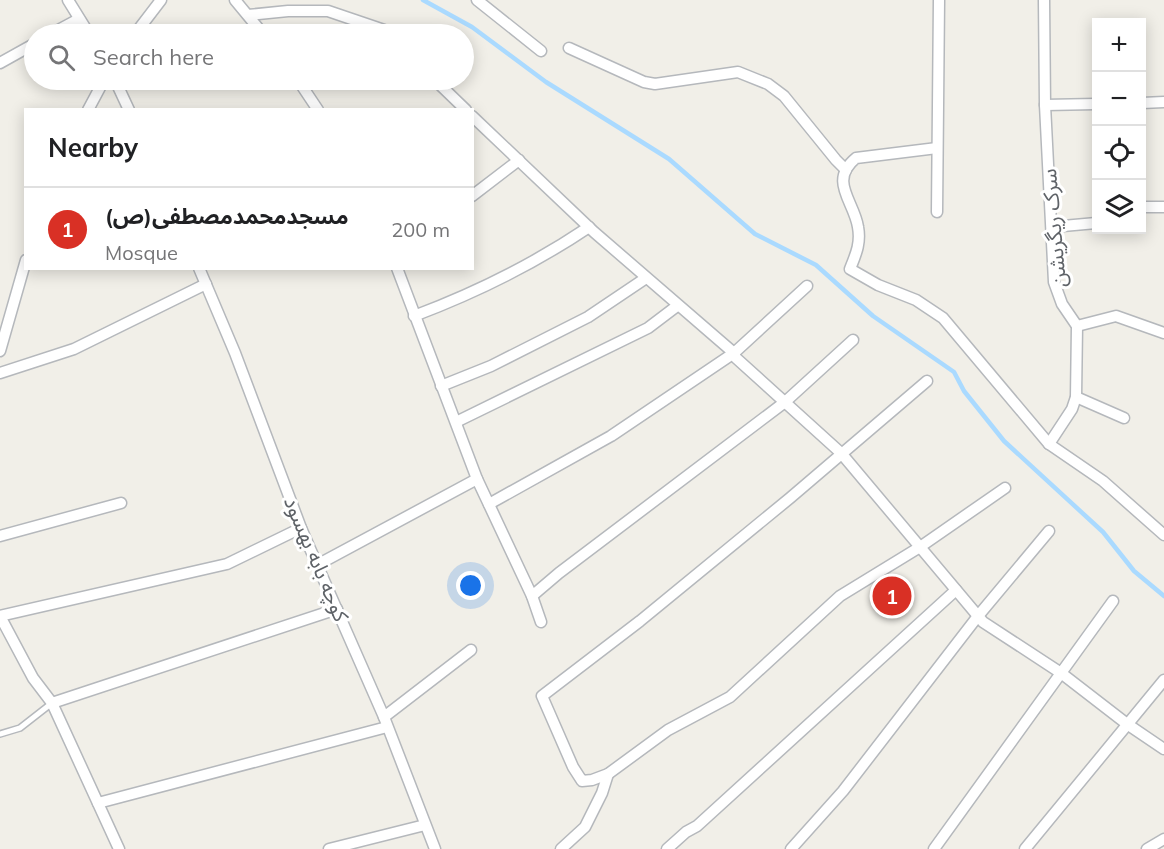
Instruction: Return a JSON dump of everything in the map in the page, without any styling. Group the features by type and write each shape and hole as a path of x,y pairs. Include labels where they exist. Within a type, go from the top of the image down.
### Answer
{"street":[{"path":"68,0 82,24"},
{"path":"143,24 161,0"},
{"path":"235,0 255,24"},
{"path":"477,0 541,51"},
{"path":"937,212 939,0"},
{"name":"سرک ریگریشن","path":"1044,0 1045,105 1054,282 1062,304 1077,326"},
{"path":"248,15 288,11 328,11 366,24"},
{"path":"70,24 79,19"},
{"path":"569,48 644,82 655,84 738,72 768,84 784,96 846,170"},
{"path":"0,63 24,50"},
{"path":"89,108 99,90"},
{"path":"120,90 128,108"},
{"path":"305,90 317,108"},
{"path":"445,90 464,108"},
{"path":"1146,103 1164,102"},
{"path":"1045,105 1092,104"},
{"path":"474,118 589,227 677,306 734,353 736,358 841,453 983,622 1060,673 1164,749"},
{"path":"938,148 856,158 849,164 843,187 858,226 859,249 850,269 878,285 916,300 943,318 1049,444 1103,481 1164,535"},
{"path":"474,194 519,160"},
{"path":"1146,207 1164,207"},
{"path":"1052,227 1092,223"},
{"path":"414,316 465,297 556,249 589,227"},
{"path":"0,351 24,267"},
{"name":"کوچه بابه بهسود","path":"200,270 235,353 301,528 386,722 435,849"},
{"path":"398,270 477,479 532,596 541,622"},
{"path":"441,386 491,366 588,316 646,278"},
{"path":"0,373 74,349 206,284"},
{"path":"489,504 611,436 734,353 807,286"},
{"path":"456,422 648,328 677,306"},
{"path":"1049,444 1072,409 1076,397 1077,326 1116,316 1164,333"},
{"path":"532,596 559,573 785,402 853,340"},
{"path":"927,381 790,498 640,621 542,696 573,767 582,781 608,774 668,730 730,697 840,596 920,547 1005,488"},
{"path":"1076,397 1124,418"},
{"path":"317,564 477,479"},
{"path":"0,536 121,503"},
{"path":"119,849 52,703 33,678 0,616 227,564 301,528"},
{"path":"791,849 843,791 978,616 1049,531"},
{"path":"667,849 686,832 697,826 956,590"},
{"path":"934,849 1113,601"},
{"path":"52,703 337,609"},
{"path":"98,803 386,722 471,650"},
{"path":"1025,849 1164,680"},
{"path":"561,849 585,827 602,793 608,774"},
{"path":"329,849 425,825"},
{"path":"1146,849 1164,838"}],"lane":[{"path":"0,734 20,728 52,703"}],"waterway":[{"path":"423,0 467,24"},
{"path":"474,28 546,82 669,159 755,234 816,265 873,316 954,372 964,391 1004,441 1103,532 1134,571 1164,596"}],"place":[{"name":"مسجدمحمدمصطفی(ص)","path":"892,596"}]}
